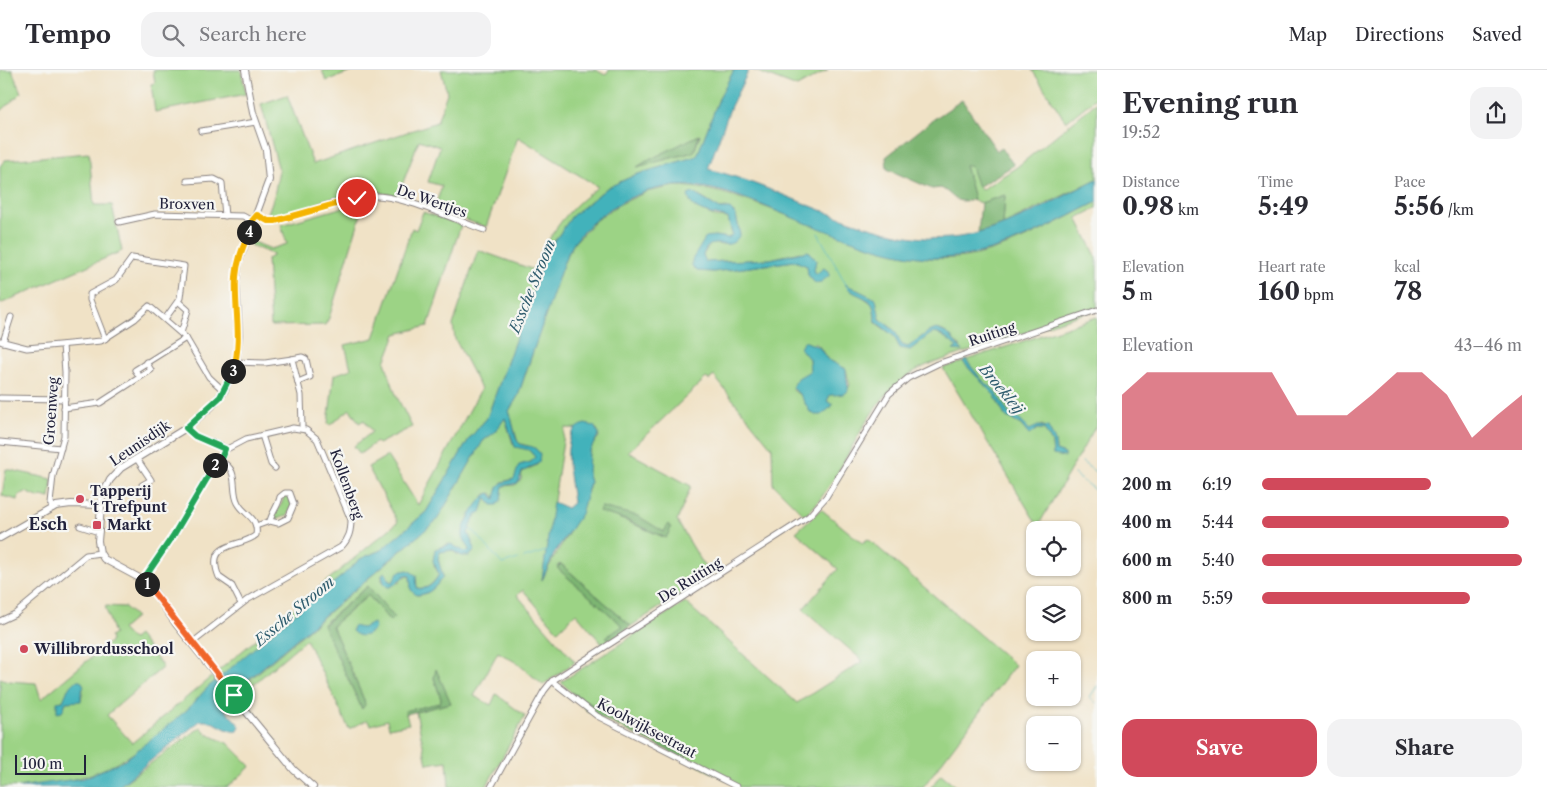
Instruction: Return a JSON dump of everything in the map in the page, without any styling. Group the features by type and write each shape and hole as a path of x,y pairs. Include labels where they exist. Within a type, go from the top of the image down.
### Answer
{"street":[{"name":"Leunisdijk","path":"99,532 103,493 110,480 137,459 186,428 211,407 224,391 236,362 238,336 236,274 239,257 268,185 269,170 266,150 256,122 245,70"},
{"path":"201,131 256,122"},
{"name":"Broxven","path":"187,181 214,179 222,183 225,216"},
{"name":"De Wertjes","path":"257,215 268,221 275,221 357,198 379,196 396,199 484,230"},
{"name":"Broxven","path":"119,222 155,214 243,216 252,221"},
{"path":"105,339 90,300 92,292 116,280 132,258 184,266 179,302 165,319"},
{"path":"179,302 188,310 181,332"},
{"path":"11,317 1,341 27,348 105,339 135,319 146,307 152,308 181,332 209,377 224,391"},
{"name":"Ruiting","path":"898,386 921,370 1097,310"},
{"path":"140,377 135,370 186,338"},
{"name":"Groenweg","path":"53,508 50,503 53,476 61,448 65,399 63,345"},
{"path":"236,362 265,363 302,357 306,359 310,377 298,382"},
{"path":"292,359 303,405 302,426"},
{"path":"64,408 100,403 152,370 146,362"},
{"name":"De Ruiting","path":"491,787 544,691 552,681 809,516 826,497 876,414 898,386"},
{"path":"0,398 65,399"},
{"path":"143,580 173,536 212,469 220,461 225,449 195,436 186,428"},
{"name":"Kollenberg","path":"192,643 241,604 341,547 349,537 351,528 351,520 317,438 306,430 298,428 262,435 225,449"},
{"path":"262,435 271,464 275,468"},
{"path":"0,442 61,448"},
{"path":"137,459 151,480 142,485"},
{"path":"220,461 233,475 238,503 252,516 256,526 256,535 253,538 232,544 222,551 216,560 219,577 232,586 241,604"},
{"path":"256,526 270,521 278,523 288,518 294,504 290,493 280,497 278,506 272,513 270,521"},
{"path":"0,538 53,508 71,504 101,505"},
{"path":"80,526 99,532 100,553 107,561 143,580 152,589 217,675 294,770 313,787"},
{"path":"0,621 15,614 86,555 100,553"},
{"name":"Koolwijksestraat","path":"552,681 597,716 737,787"}],"green space":[{"path":"0,70 12,70 21,93 0,112"},
{"path":"153,70 241,70 246,94 155,112 151,84 155,83"},
{"path":"322,70 357,70 326,81"},
{"path":"441,70 596,70 605,75 609,70 734,70 720,96 697,156 635,175 607,188 572,216 547,252 487,418 469,439 426,512 381,550 360,559 222,676 218,671 398,522 368,467 387,456 418,505 481,389 455,339 453,325 478,250 534,270 552,234 577,204 598,187 518,137 486,227 434,209 442,186 428,182 440,147 419,140 398,196 383,193 353,195 279,219 266,219 274,196 279,170 261,104 287,95 313,164 437,122 447,93","holes":["700,135 694,152 640,166"]},
{"path":"753,70 828,70 797,87"},
{"path":"1032,70 1097,70 1097,97 1066,122"},
{"path":"962,100 997,151 1001,148 1014,165 978,187 971,167 965,165 974,199 967,201 955,199 941,188 932,189 887,169 886,157 934,119"},
{"path":"1097,102 1097,179 1003,225 1005,195 981,203 971,200 974,199 965,165 971,167 981,190 1017,167"},
{"path":"699,135 694,152 637,167 645,162"},
{"path":"89,153 94,205 112,205 122,251 0,304 0,166 5,160"},
{"path":"676,186 706,189 764,206 882,250 929,258 953,258 992,251 1038,232 1097,202 1097,208 1077,218 1097,258 1097,309 927,365 905,378 887,394 872,413 835,477 805,516 773,484 772,448 714,376 709,380 706,378 628,452 691,486 677,521 710,575 631,626 561,564 558,565 558,568 623,626 607,637 611,640 603,645 576,613 558,631 523,590 517,595 575,662 543,685 517,663 498,652 474,696 491,705 496,694 525,716 486,787 449,787 447,761 427,764 416,712 451,703 434,678 441,699 440,703 405,711 409,724 389,728 387,720 371,725 367,720 349,729 306,639 241,695 277,742 234,693 437,520 483,441 495,432 505,418 513,444 529,450 535,457 531,462 522,464 514,479 502,482 495,499 492,493 486,494 469,516 463,530 469,551 465,552 448,544 438,548 434,565 439,574 433,583 427,587 417,588 416,580 408,570 393,582 389,581 386,573 382,574 382,581 399,583 402,577 410,576 411,590 416,595 425,594 432,590 443,577 438,559 440,552 452,550 458,555 473,553 475,549 468,533 474,517 481,512 486,497 489,503 495,505 501,497 503,486 515,485 521,480 522,472 537,465 540,454 535,448 518,443 509,411 518,396 563,264 574,243 596,220 618,205 646,192","holes":["699,196 720,209 726,208 736,215 740,234 722,245 711,243 703,255 706,262 770,259 800,252 816,260 814,270 817,274 824,268 815,283 808,275 807,266 795,261 713,272 697,271 693,259 714,236 729,238 732,234 728,218 716,217 695,208","846,285 872,301 880,319 892,328 902,345 908,347 931,331 941,330 961,347 933,333 921,339 914,347 900,348 894,336 876,323 873,305","814,343 819,346 827,359 846,369 850,386 830,395 827,401 832,405 810,412 801,396 793,390 794,382 810,372 807,355","565,428 597,429 599,437 593,445 588,460 587,470 590,484 585,499 575,522 542,580","602,507 636,517 664,532 666,538 617,517","368,586 390,621 369,595 332,626 364,700 362,709 323,624"]},
{"path":"1005,195 1003,225 978,233 981,203"},
{"path":"365,201 329,318 325,325 271,326 267,259 274,255 250,245 251,241 271,249 287,244 281,225"},
{"path":"423,212 461,225 428,326 396,334 385,362 396,395 412,427 378,444 376,442 360,454 354,446 372,432 364,420 359,423 350,409 330,425 328,423 334,375 351,369 345,345 374,338 412,228 416,230"},
{"path":"1097,317 1097,424 1041,521 1035,521 943,368 963,362 995,396 1005,416 1021,425 1029,435 1037,429 1044,429 1052,443 1053,455 1065,454 1056,451 1053,436 1045,427 1042,425 1030,431 1019,419 1009,414 995,391 981,379 966,360"},
{"path":"6,469 52,479 50,498 41,496 40,498 26,492 19,495 18,500 2,496"},
{"path":"285,495 289,495 292,505 287,516 273,520 273,513 281,505"},
{"path":"601,507 638,516 664,532 668,524 671,528 666,538 626,520 599,512"},
{"path":"821,509 862,543 868,539 1015,665 923,787 740,787 693,763 682,753 619,721 571,692 561,682 685,602 797,703 863,661 803,609 838,569 796,532"},
{"path":"561,564 631,626 611,640 606,637 623,626 557,568"},
{"path":"368,586 394,617 390,621 368,595 332,626 364,700 365,705 362,709 323,625"},
{"path":"105,606 125,607 136,617 122,629 132,640 138,635 163,667 107,715 132,743 211,677 215,681 166,729 124,759 81,777 56,783 0,787 0,678 9,681 36,683 41,699 111,641 110,637 114,634","holes":["68,689 83,689 81,700 66,702 62,712 57,706 66,697"]},
{"path":"436,669 451,703 406,714 405,711 440,703 441,699 434,678"},
{"path":"571,692 619,721 682,753 693,763 587,711"},
{"path":"201,727 207,734 229,744 251,766 228,787 118,787"},
{"path":"941,774 957,787 931,787"}],"water":[{"path":"734,70 749,70 731,106 708,169 738,178 836,216 902,235 934,238 965,236 1000,226 1033,212 1097,179 1097,202 1019,240 998,248 956,257 934,258 901,254 867,245 735,195 706,188 675,186 659,188 626,200 584,230 566,257 518,396 509,411 519,443 537,450 540,454 539,463 522,472 518,483 503,486 501,500 497,505 492,505 486,497 481,512 474,517 468,533 475,549 470,556 462,556 452,550 440,552 438,559 443,577 432,590 425,594 416,595 411,590 410,576 405,575 395,585 388,587 383,581 382,574 385,572 389,581 393,582 398,572 408,570 416,575 417,588 427,587 433,583 439,574 433,561 435,549 451,544 465,552 469,551 463,533 473,510 486,495 490,493 495,499 500,484 514,479 519,465 531,462 535,457 529,450 515,447 505,418 495,432 483,441 437,520 223,701 222,706 240,726 238,731 229,730 211,722 200,721 118,787 18,787 84,778 125,760 188,709 206,689 360,559 381,550 426,512 469,439 487,418 547,252 572,216 607,188 635,175 697,156 720,96"},
{"path":"693,193 720,209 730,209 736,215 740,234 736,241 731,244 715,244 706,248 703,255 706,262 770,259 808,251 816,260 814,270 816,274 824,268 829,272 829,276 821,282 815,283 808,275 807,266 795,261 713,272 697,271 692,266 692,260 706,237 729,238 732,234 728,218 704,212 693,206 688,195"},
{"path":"845,284 876,299 880,319 895,331 902,345 908,347 928,332 937,329 948,334 963,351 953,350 957,347 937,334 929,335 910,350 900,348 894,336 876,322 871,302 852,291"},
{"path":"804,341 819,347 827,359 846,369 847,392 830,395 827,401 833,405 822,415 815,415 810,412 801,396 792,387 798,378 810,371 809,359 800,348"},
{"path":"966,360 981,379 995,391 1009,414 1019,419 1029,430 1038,426 1048,427 1055,441 1056,451 1065,454 1065,457 1053,455 1052,443 1044,429 1037,429 1029,435 1021,425 1005,416 995,396 963,362"},
{"path":"585,424 594,426 599,434 589,452 588,475 590,482 581,514 555,552 542,580 553,502 567,508 573,503 568,446 576,428"},
{"path":"373,623 375,628 367,635 361,636 352,631 353,626 362,628"},
{"path":"77,680 82,682 84,686 81,693 81,701 66,702 62,712 57,713 57,702 63,701 68,689"}],"waterway":[{"name":"Broekleij","path":"818,233 848,288"},
{"name":"Broekleij","path":"1082,462 1097,473"},
{"path":"1074,474 1097,492"},
{"path":"469,530 474,531 502,564 518,559"},
{"path":"524,558 546,551"},
{"name":"Broekleij","path":"1097,686 1090,697 1097,704"}],"place":[{"name":"Tapperij 't Trefpunt","path":"80,499"},
{"name":"Markt","path":"97,525"},
{"name":"Willibrordusschool","path":"24,649"}],"district":[{"name":"Esch","path":"48,524"}],"route":[{"path":"234,695 143,580 165,549 205,479 218,461 220,461 220,457 225,449 191,434 186,428 220,397 236,362 238,348 236,274 239,257 252,221 257,215 268,221 283,220 357,198"}],"water label":[{"name":"Essche Stroom","path":"532,286"},
{"name":"Essche Stroom","path":"294,611"}]}
